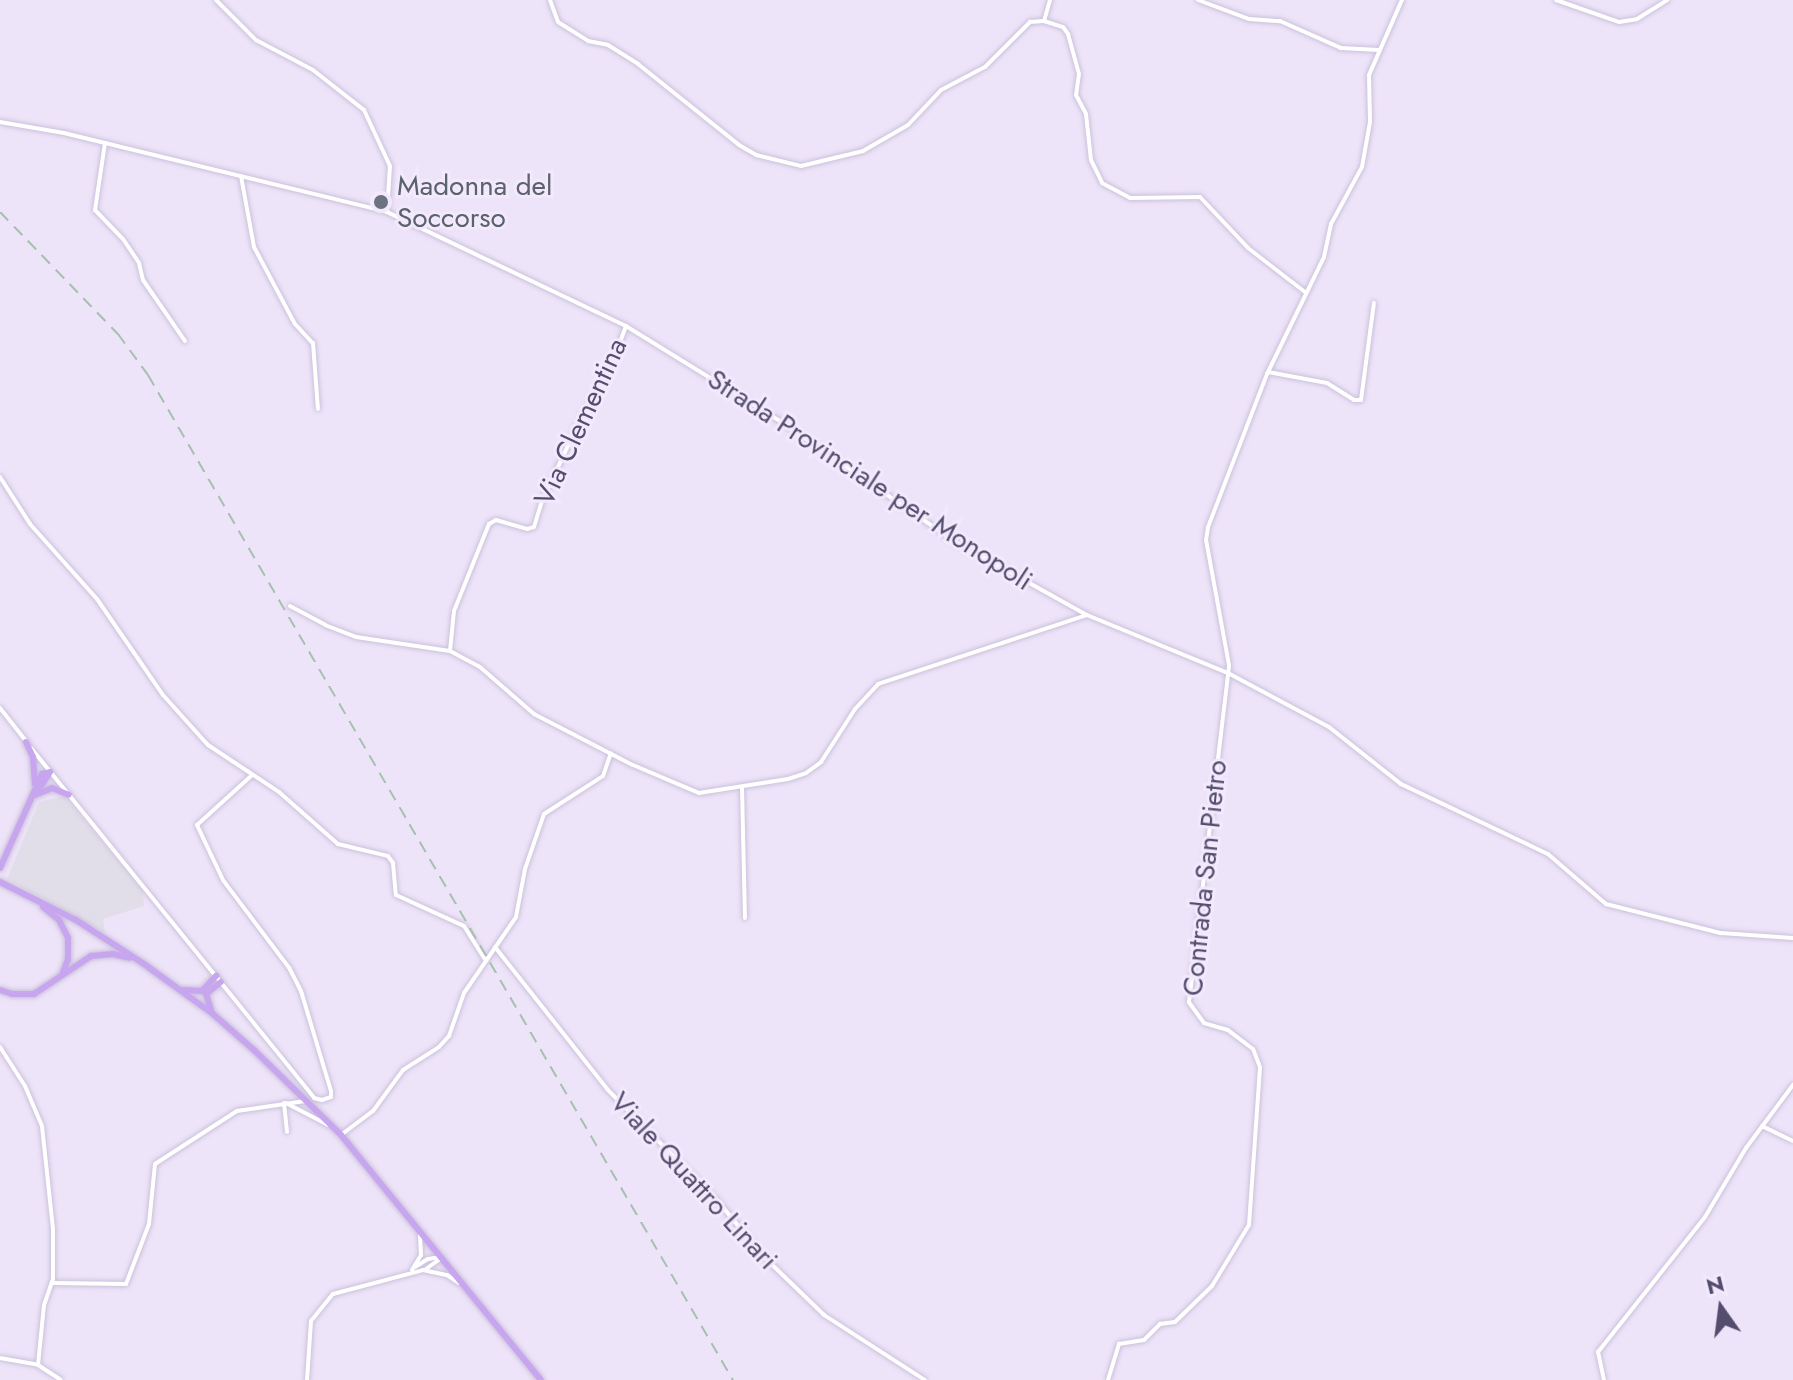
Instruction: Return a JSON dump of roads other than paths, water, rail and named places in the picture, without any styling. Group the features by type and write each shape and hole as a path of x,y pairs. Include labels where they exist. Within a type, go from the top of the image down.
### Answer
{"main road":[{"path":"26,742 33,757 34,794"},
{"path":"1,866 42,774 50,772"},
{"path":"34,794 52,788 69,795"},
{"path":"0,882 33,898 179,988 213,1014 309,1101 341,1135 541,1380"},
{"path":"33,898 55,915 66,932 69,946 62,976"},
{"path":"0,990 12,994 34,994 82,959 103,953 121,955 144,964"},
{"path":"179,988 202,991 218,979"},
{"path":"213,1014 206,994 218,979"}],"street":[{"path":"216,0 256,40 313,70 364,110 390,166 387,212"},
{"path":"550,0 558,22 588,41 608,45 638,64 739,145 756,155 801,166 863,151 882,142 913,120 941,90 985,67 1030,22 1044,21 1063,27 1068,34 1079,74 1076,95 1086,114 1091,160 1102,183 1130,198 1200,197 1267,265 1305,292"},
{"path":"1044,21 1050,0"},
{"path":"1198,0 1249,19 1280,21 1341,48 1379,50"},
{"name":"Contrada San Pietro","path":"1108,1380 1119,1344 1144,1340 1160,1324 1175,1322 1212,1286 1249,1225 1260,1067 1253,1049 1228,1030 1204,1023 1191,1008 1189,998 1228,673 1225,638 1206,540 1208,527 1268,372 1324,257 1331,224 1362,167 1370,122 1368,79 1403,0"},
{"path":"1556,0 1619,22 1637,19 1668,0"},
{"name":"Strada Provinciale per Monopoli","path":"0,122 303,188 387,212 626,326 780,421 954,541 1087,615 1228,673 1339,733 1401,784 1548,854 1606,904 1721,933 1793,938"},
{"path":"105,143 95,210 123,239 139,263 143,280 185,341"},
{"path":"241,176 253,243 295,324 313,343 318,409"},
{"path":"1268,372 1327,383 1354,400 1361,400 1374,303"},
{"name":"Via Clementina","path":"450,651 454,611 489,524 496,520 527,529 534,527 542,501 578,424 612,364 626,326"},
{"path":"0,477 30,524 97,599 163,695 208,745 279,792 338,844 388,856 393,863 396,895 467,929 486,961"},
{"path":"290,606 356,637 450,651 480,667 528,710 695,792 792,778 817,766 855,709 878,684 1087,615"},
{"path":"0,708 314,1098 322,1100 331,1097 303,999 290,969 223,880 197,825 251,776"},
{"path":"341,1135 373,1111 407,1066 446,1041 464,993 516,917 525,869 544,814 603,776 607,772 608,755 613,753"},
{"path":"742,787 745,918"},
{"name":"Viale Quattro Linari","path":"495,947 607,1089 717,1200 763,1256 824,1315 925,1380"},
{"path":"0,1047 25,1086 42,1121 53,1229 53,1283 44,1305 38,1365"},
{"path":"285,1079 290,1090 284,1103 287,1132"},
{"path":"1604,1380 1598,1352 1705,1217 1762,1126 1793,1085"},
{"path":"53,1283 126,1284 149,1224 155,1164 233,1113 309,1101 308,1107 301,1109"},
{"path":"284,1103 335,1128"},
{"path":"1762,1126 1793,1141"},
{"path":"412,1270 422,1248 417,1227"},
{"path":"412,1270 428,1259 442,1257"},
{"path":"423,1270 442,1257"},
{"path":"307,1380 311,1321 333,1294 412,1270 447,1275 467,1289"},
{"path":"0,1358 38,1365 61,1380"}],"railway":[{"path":"0,212 118,334 148,375 733,1380"}],"place":[{"name":"Madonna del Soccorso","path":"381,202"}]}
